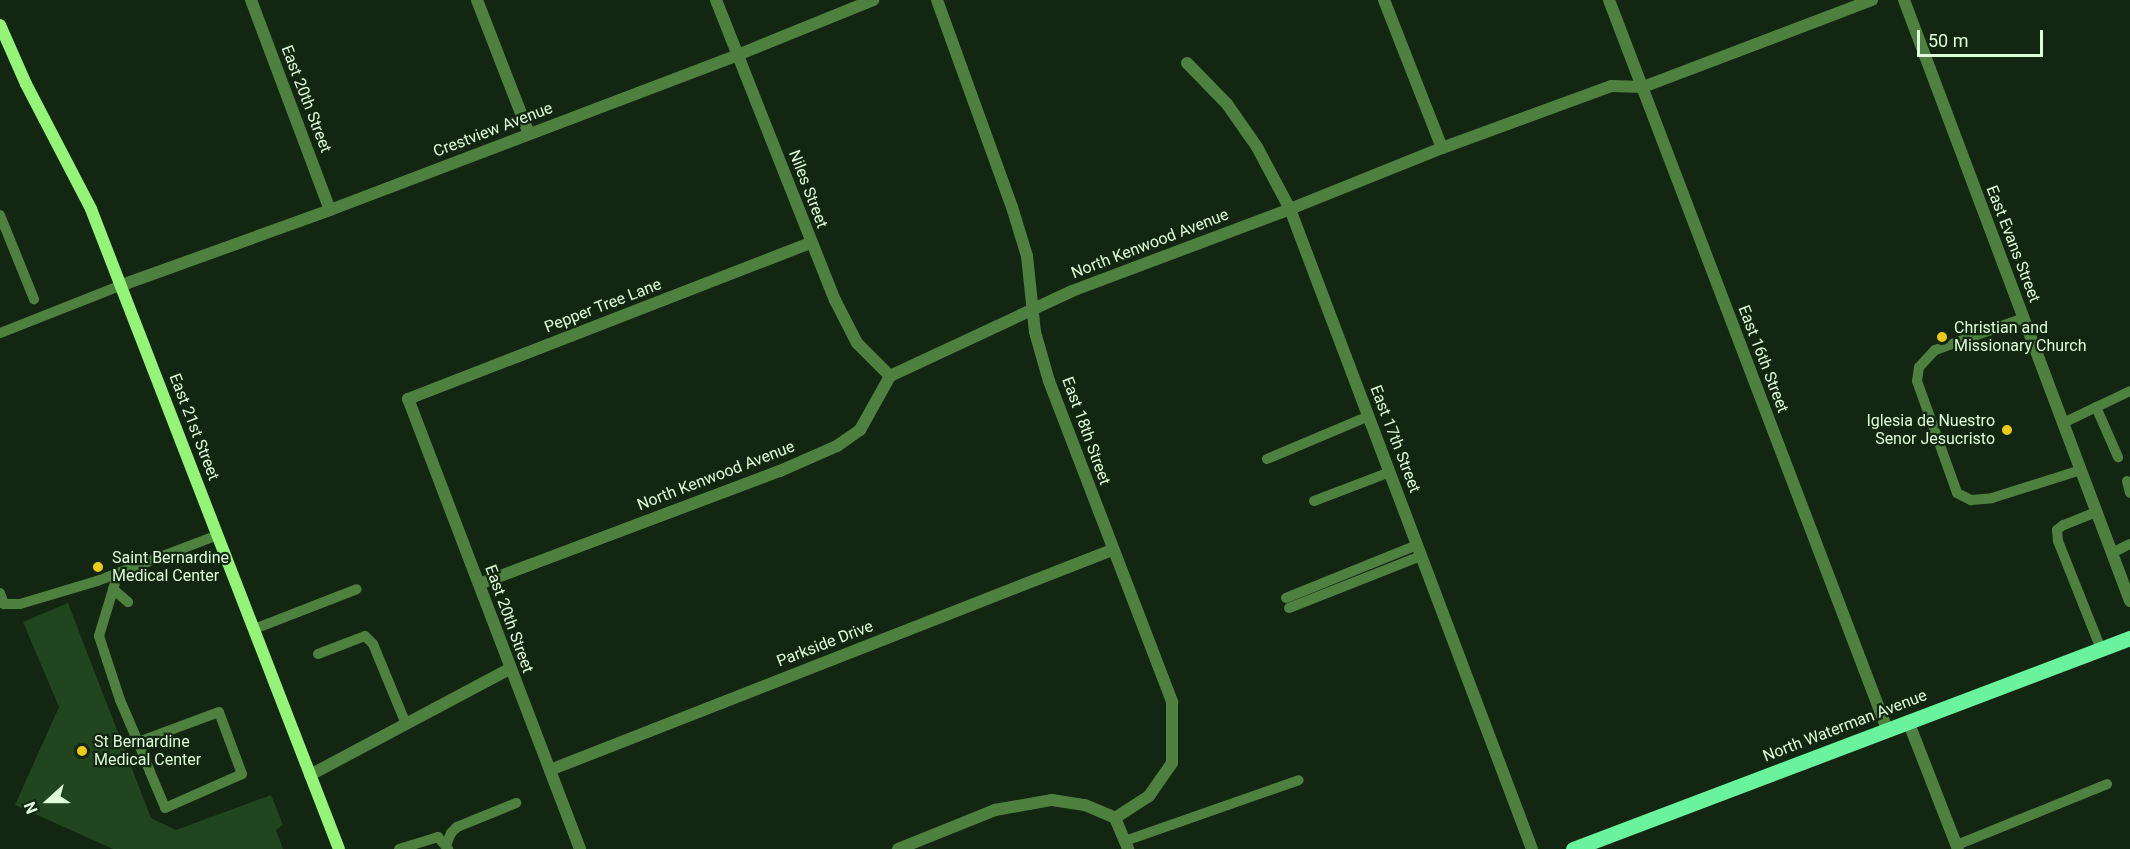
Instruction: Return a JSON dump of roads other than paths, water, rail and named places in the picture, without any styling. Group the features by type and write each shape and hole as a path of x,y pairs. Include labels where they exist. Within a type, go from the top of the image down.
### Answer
{"main road":[{"name":"North Waterman Avenue","path":"1574,849 2130,638"}],"street":[{"name":"East 20th Street","path":"251,0 330,210"},
{"path":"477,0 529,134"},
{"name":"Niles Street","path":"716,0 740,54 810,243 835,300 857,343 890,376"},
{"name":"Crestview Avenue","path":"122,285 330,210 740,54 873,0"},
{"name":"East 18th Street","path":"937,0 1012,207 1027,256 1031,309 1048,381 1172,702 1172,763 1149,796 1115,818"},
{"path":"1384,0 1442,148"},
{"name":"East 16th Street","path":"1609,0 1887,729"},
{"name":"North Kenwood Avenue","path":"479,584 780,471 837,446 860,430 890,376 1031,309 1442,148 1611,86 1642,87 1872,0"},
{"name":"East Evans Street","path":"1904,0 2130,601"},
{"name":"East 21st Street","path":"0,25 26,84 91,209 339,849"},
{"name":"East 17th Street","path":"1187,63 1227,104 1257,147 1290,209 1532,849"},
{"name":"Pepper Tree Lane","path":"408,399 810,243"},
{"name":"East 20th Street","path":"408,399 509,669 580,849"},
{"name":"Parkside Drive","path":"550,770 1112,550"},
{"path":"310,775 509,669"},
{"path":"1908,721 1957,847"},
{"path":"898,849 995,810 1052,800 1084,805 1115,818 1126,845"}],"lane":[{"path":"0,215 34,298"},
{"path":"0,333 122,285"},
{"path":"2024,318 1935,350 1919,367 1917,381 1957,493 1971,500 1992,498 2081,470"},
{"path":"2063,423 2130,391"},
{"path":"2096,407 2118,457"},
{"path":"1267,459 1369,416"},
{"path":"1314,501 1390,472"},
{"path":"2127,481 2130,494"},
{"path":"2096,512 2063,525 2057,530 2058,541 2101,649"},
{"path":"0,593 4,604 20,604 118,573 218,535"},
{"path":"2112,553 2130,544"},
{"path":"1287,603 1419,550"},
{"path":"118,573 99,636 120,700 165,807 242,774 219,712 138,742"},
{"path":"113,589 128,602"},
{"path":"254,629 357,589"},
{"path":"318,654 365,636 373,644 406,724"},
{"path":"1126,845 1299,780"},
{"path":"1957,847 2107,784"},
{"path":"447,847 451,833 457,827 516,803"},
{"path":"399,849 438,837 447,847"}],"place":[{"name":"Christian and Missionary Church","path":"1942,337"},
{"name":"Iglesia de Nuestro Senor Jesucristo","path":"2007,430"},
{"name":"Saint Bernardine Medical Center","path":"98,567"},
{"name":"St Bernardine Medical Center","path":"82,751"}]}
